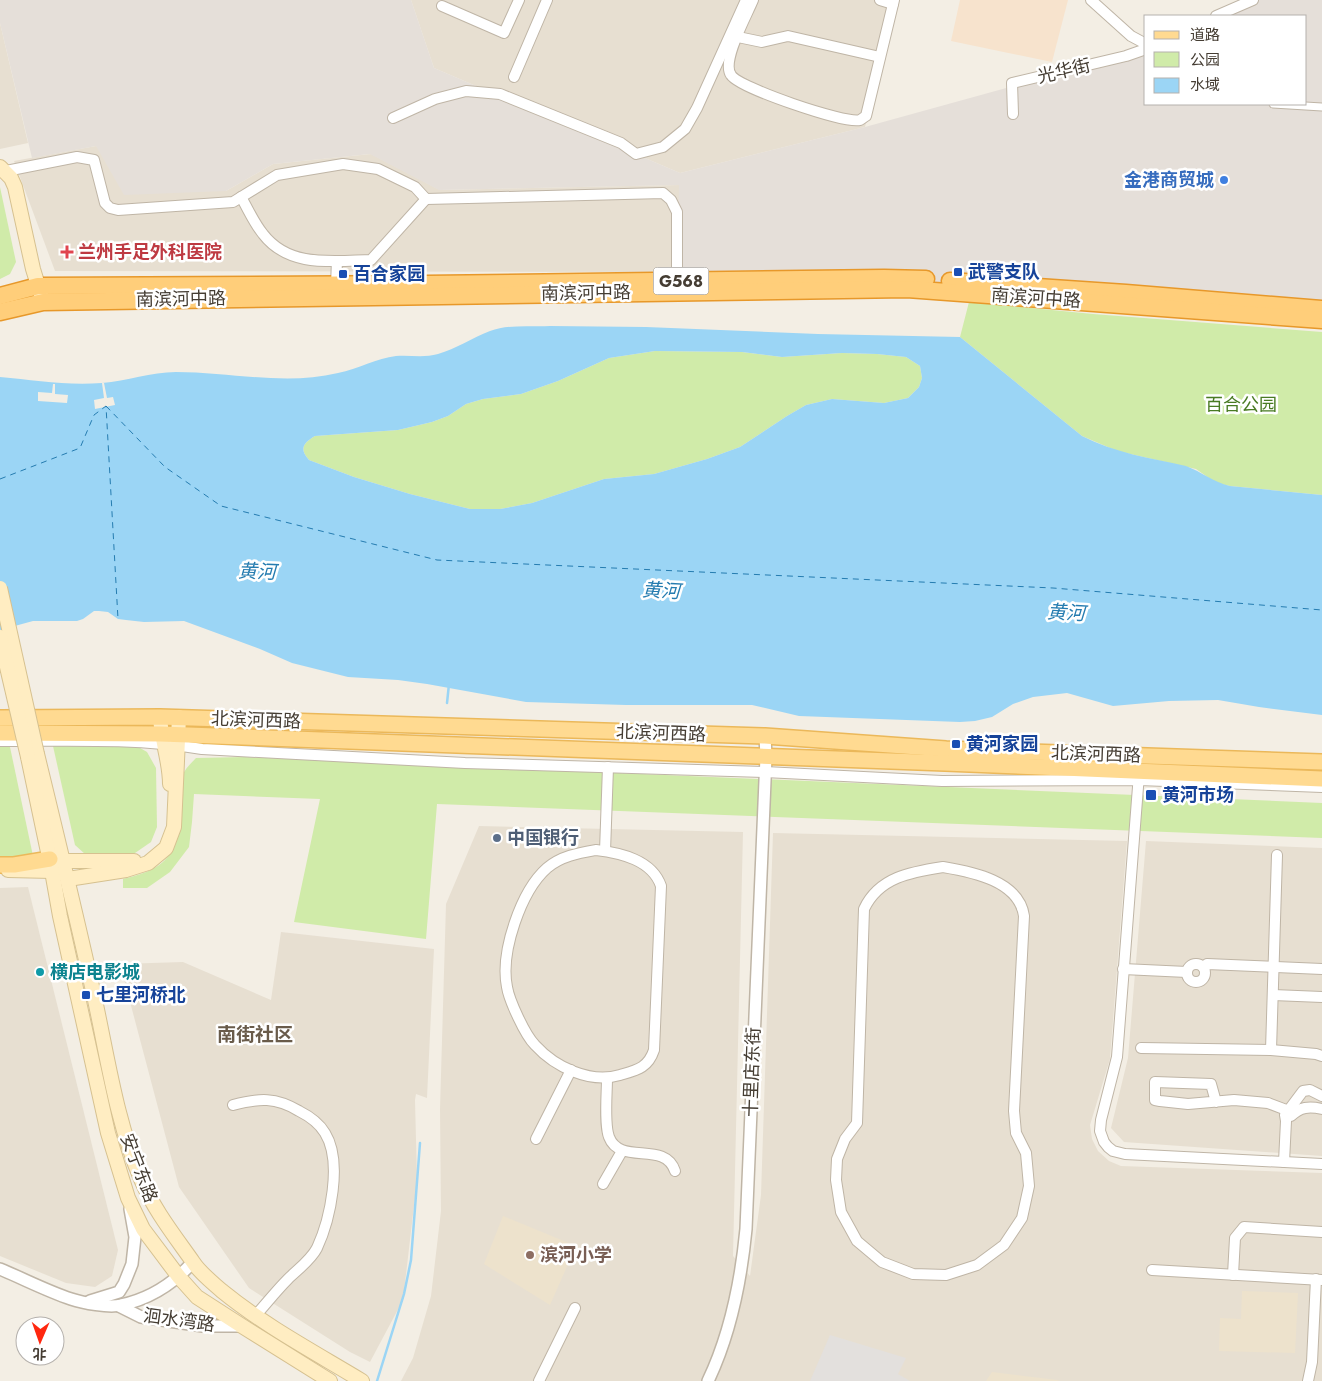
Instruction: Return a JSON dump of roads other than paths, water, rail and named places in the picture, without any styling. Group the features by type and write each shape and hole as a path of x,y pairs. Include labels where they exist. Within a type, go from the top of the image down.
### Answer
{"highway":[{"name":"南滨河中路","path":"0,296 336,284 907,278 1322,309"},
{"name":"南滨河中路","path":"0,312 41,294 907,289 1322,320"}],"main road":[{"path":"3,169 11,178 15,187 41,294"},
{"path":"0,588 55,864 60,916 108,1133 128,1198 143,1229 179,1277 197,1297 330,1381"},
{"path":"0,638 33,755"},
{"path":"68,879 126,870 148,863 166,848 174,827 170,740 160,717"},
{"path":"0,865 134,861 156,850 169,829 170,740 179,717"},
{"name":"北滨河西路","path":"0,718 179,717 765,736 946,749 1322,762"},
{"name":"北滨河西路","path":"0,733 170,740 766,757 1139,776 1322,779"},
{"path":"0,870 55,864"},
{"name":"安宁东路","path":"55,864 68,879 124,1130 141,1179 159,1216 193,1262 212,1282 255,1316 362,1381"}],"street":[{"path":"442,6 504,33 519,0"},
{"path":"514,77 548,0"},
{"path":"393,118 435,99 466,91 500,94 621,143 636,154 663,147 685,129 697,108 746,0"},
{"path":"753,0 728,65 731,76 737,81 777,99 839,118 859,120 866,116 894,2 880,0"},
{"path":"1092,0 1131,36 1144,43"},
{"path":"1218,15 1253,0"},
{"path":"738,37 762,42 788,36 880,57"},
{"name":"光华街","path":"1013,114 1012,83 1126,56 1144,50"},
{"path":"1289,105 1322,107"},
{"path":"3,169 77,157 94,160 105,203 110,208 118,210 233,202 277,175 343,164 378,169 415,186 426,199"},
{"path":"241,197 263,234 281,252 300,259 371,260 426,199 662,193 671,200 677,212 677,281"},
{"path":"336,284 337,260"},
{"name":"十里店东街","path":"710,1380 724,1345 732,1315 743,1261 746,1229 766,757 765,736"},
{"path":"0,741 124,742 170,740 202,749 465,763 765,772 942,781 1139,776 1322,788"},
{"path":"605,851 608,767"},
{"path":"1139,776 1117,1057 1100,1131 1104,1142 1113,1151 1125,1154 1322,1164"},
{"path":"596,850 605,851 622,854 653,871 661,886 662,895 654,1050 651,1059 645,1066 607,1079 580,1074 571,1070 555,1062 534,1044 517,1014 507,987 505,959 512,931 531,886 548,867 571,854 596,850"},
{"path":"1271,1050 1277,855"},
{"path":"943,867 977,873 1014,894 1023,908 1023,925 1014,1111 1016,1133 1026,1153 1029,1186 1022,1218 1004,1245 978,1265 946,1275 913,1274 882,1262 857,1241 841,1212 836,1180 837,1159 845,1139 858,1123 864,909 870,897 879,888 909,872 943,867"},
{"path":"1197,964 1203,967 1205,973 1202,980 1195,982 1189,978 1187,972 1190,966 1197,964"},
{"path":"1203,967 1207,964 1322,969"},
{"path":"1124,969 1187,972"},
{"path":"1272,995 1322,997"},
{"path":"1141,1048 1271,1050 1322,1056"},
{"path":"536,1138 571,1070"},
{"path":"607,1079 607,1129 612,1142 622,1151 665,1157 675,1171"},
{"path":"1216,1102 1211,1084 1155,1082 1155,1100 1160,1102 1188,1104 1216,1102 1234,1100 1268,1103 1288,1116"},
{"path":"1284,1162 1288,1116 1303,1091 1310,1090 1322,1096"},
{"path":"233,1105 251,1100 269,1100 287,1104 316,1121 325,1133 331,1147 334,1170 332,1194 325,1225 316,1251 255,1316"},
{"path":"1288,1116 1298,1109 1314,1107 1322,1109"},
{"path":"603,1184 622,1151"},
{"path":"86,1303 119,1292 132,1264 135,1237 128,1198"},
{"path":"1233,1275 1236,1238 1244,1227 1322,1232"},
{"name":"洄水湾路","path":"0,1269 71,1300 119,1306 145,1298 179,1277 193,1262"},
{"path":"1152,1270 1319,1280 1318,1335 1308,1381"},
{"name":"洄水湾路","path":"119,1306 140,1317 203,1326 242,1326"},
{"path":"539,1381 575,1308"}],"water":[{"name":"黄河","path":"542,326 646,327 818,334 960,337 1082,436 1094,442 1133,454 1186,466 1230,486 1322,495 1322,715 1218,700 1169,701 1113,706 1067,693 1033,697 1013,704 992,717 960,722 799,716 752,705 626,705 526,702 427,684 348,677 292,663 184,621 144,622 118,619 108,612 94,611 77,621 33,621 0,630 0,377 89,384 111,382 157,373 176,372 278,378 318,377 345,371 389,357 438,354 497,329","holes":["655,351 742,352 782,357 842,353 906,357 920,366 922,378 919,387 908,398 884,403 832,399 806,405 740,447 707,459 654,474 604,479 532,503 500,509 470,509 354,477 309,460 303,449 305,444 315,436 398,430 432,422 448,416 466,404 483,399 521,394 558,381 609,358"]}],"waterway":[{"path":"447,703 449,684"},
{"path":"377,1381 404,1294 411,1260 420,1143"}],"place":[{"name":"金港商贸城","path":"1224,180"},
{"name":"兰州手足外科医院","path":"67,252"},
{"name":"武警支队","path":"958,272"},
{"name":"百合家园","path":"343,274"},
{"name":"黄河家园","path":"956,744"},
{"name":"黄河市场","path":"1151,795"},
{"name":"中国银行","path":"497,838"},
{"name":"横店电影城","path":"40,972"},
{"name":"七里河桥北","path":"86,995"},
{"name":"滨河小学","path":"530,1255"}],"district":[{"name":"南街社区","path":"255,1034"}],"park label":[{"name":"百合公园","path":"1241,405"}]}
